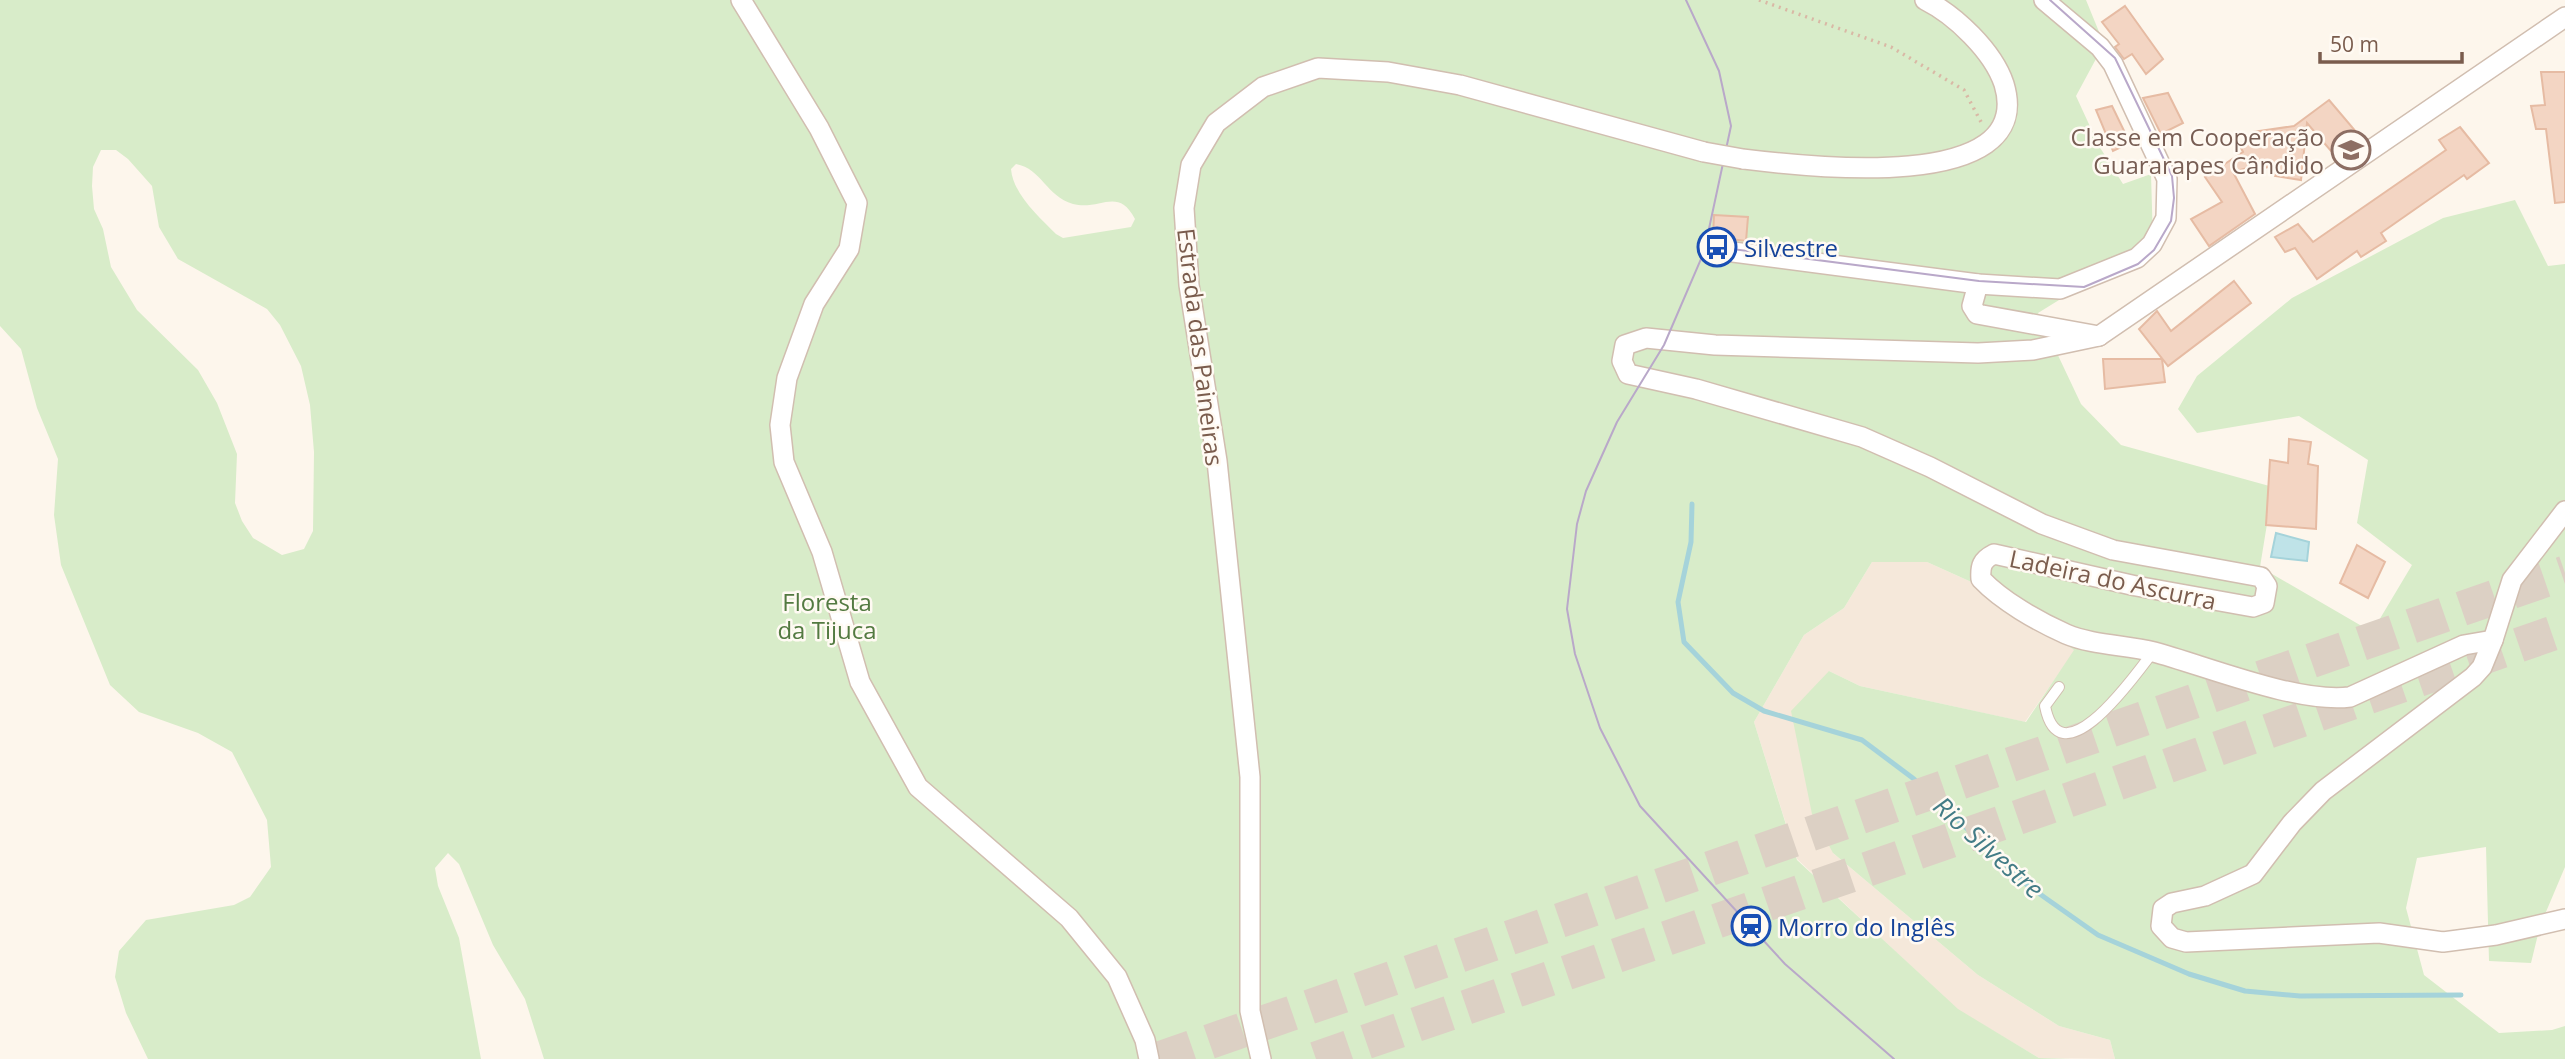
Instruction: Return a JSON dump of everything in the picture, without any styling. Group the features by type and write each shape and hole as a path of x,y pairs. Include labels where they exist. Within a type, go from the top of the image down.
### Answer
{"street":[{"path":"741,0 819,128 857,203 849,249 814,304 787,378 780,425 784,462 821,552 860,682 918,787 1069,918 1117,977 1145,1040 1149,1059"},
{"path":"1925,0 1975,38 2001,77 2009,102 2001,125 1990,139"},
{"path":"1710,249 1978,285 2060,289 2137,258 2152,244 2166,218 2167,178 2113,64 2100,47 2044,0"},
{"path":"1978,285 1972,306 1978,314 2099,336 2565,17"},
{"name":"Estrada das Paineiras","path":"1261,1059 1250,1011 1250,777 1217,461 1189,285 1184,208 1191,165 1216,123 1263,87 1318,68 1388,72 1460,85 1704,152 1832,169 1874,169 1944,162 1983,148 1990,139"},
{"name":"Ladeira do Ascurra","path":"2099,336 2033,350 1978,353 1715,345 1646,338 1625,345 1622,361 1628,374 1696,389 1862,437 1930,467 2042,524 2113,550 2261,576 2266,581 2264,603 2253,607 1994,554 1985,558 1980,568 1981,579 1987,585 2067,634 2153,652 2247,680 2334,699 2350,697 2464,645 2493,640"},
{"path":"2565,511 2512,580 2493,640 2482,667 2473,677 2330,785 2292,823 2253,874 2205,896 2172,902 2163,909 2161,926 2172,938 2186,942 2379,933 2443,942 2496,935 2565,919"}],"lane":[{"path":"2059,687 2045,706 2047,717 2061,731 2072,734 2091,726 2153,652"}],"path":[{"path":"1759,0 1891,47 1952,82 1964,90 1990,139"}],"shaded area":[{"path":"1872,562 1927,562 1998,594 2075,650 2025,722 1860,686 1829,671 1833,853 1978,975 2059,1026 2110,1040 2115,1059 2039,1058 1958,1010 1797,859 1754,722 1804,635 1844,608"}],"green space":[{"name":"Floresta da Tijuca","path":"0,0 2086,0 2104,44 2076,96 2099,146 2123,184 2151,174 2153,242 2038,313 2081,404 2121,445 2273,487 2260,567 2372,632 2412,565 2357,523 2368,460 2299,416 2197,433 2178,409 2197,376 2292,298 2443,218 2515,200 2548,266 2565,264 2565,867 2540,926 2531,963 2489,961 2486,847 2417,858 2406,908 2424,975 2499,1033 2552,1030 2565,1026 2565,1059 2115,1059 2110,1040 2059,1026 1978,975 1833,853 1812,814 1791,711 1829,671 1860,686 2026,722 2074,650 1998,594 1927,562 1872,562 1844,608 1804,635 1754,722 1797,860 1958,1009 2039,1058 2072,1059 544,1059 525,999 493,945 459,864 448,853 435,868 438,886 459,938 481,1059 148,1059 126,1013 115,977 119,951 146,920 234,905 250,897 271,867 267,820 232,752 198,733 139,712 110,685 61,565 54,515 58,459 37,408 21,349 0,326","holes":["101,150 116,150 128,159 152,186 159,227 178,259 267,309 280,325 301,366 310,405 314,452 313,531 304,549 282,555 253,538 235,503 237,454 217,403 198,370 137,310 111,267 103,229 94,209 92,186 93,167","1016,164 1032,171 1056,195 1073,204 1122,204 1135,219 1131,227 1063,238 1042,220 1016,187 1011,169"]}],"water":[{"path":"2276,533 2309,542 2307,561 2271,557"}],"building":[{"path":"2125,6 2163,59 2146,74 2132,54 2124,59 2115,47 2119,44 2102,22"},
{"path":"2541,72 2565,72 2565,202 2555,203 2546,129 2536,129 2531,106 2545,105"},
{"path":"2168,93 2183,123 2161,134 2143,98"},
{"path":"2329,100 2363,140 2337,158 2307,123 2301,180 2275,176 2276,165 2264,168 2261,164 2233,172 2255,214 2209,246 2191,219 2222,202 2205,177 2243,152 2240,146 2250,140 2253,132 2294,126"},
{"path":"2112,106 2130,143 2113,151 2096,110"},
{"path":"2460,127 2489,163 2467,179 2464,175 2381,233 2386,241 2361,257 2357,251 2317,279 2295,248 2285,252 2275,237 2298,224 2313,242 2446,150 2439,140"},
{"path":"1714,215 1748,217 1746,241 1713,237"},
{"path":"2234,281 2251,303 2168,366 2139,329 2157,311 2171,331"},
{"path":"2103,359 2162,359 2165,382 2105,389"},
{"path":"2289,439 2311,442 2308,464 2318,466 2316,529 2266,525 2270,460 2288,463"},
{"path":"2357,545 2385,562 2368,598 2340,583"}],"waterway":[{"name":"Rio Silvestre","path":"1692,504 1691,542 1678,602 1684,642 1733,693 1764,711 1862,740 1914,779 2027,885 2098,935 2189,974 2245,991 2300,996 2461,995"}],"tunnel":[{"path":"1159,1059 2565,573"},
{"path":"1316,1059 2565,629"}],"tram line":[{"path":"1686,0 1719,71 1731,126 1704,252 1664,345 1617,422 1586,491 1577,524 1567,609 1575,654 1600,728 1640,806 1785,964 1894,1059"},
{"path":"1717,247 1979,281 2084,287 2138,264 2154,250 2171,221 2174,198 2172,176 2115,58 2050,0"}],"place":[{"name":"Classe em Cooperação Guararapes Cândido","path":"2351,150"},
{"name":"Silvestre","path":"1717,247"},
{"name":"Morro do Inglês","path":"1751,926"}]}
